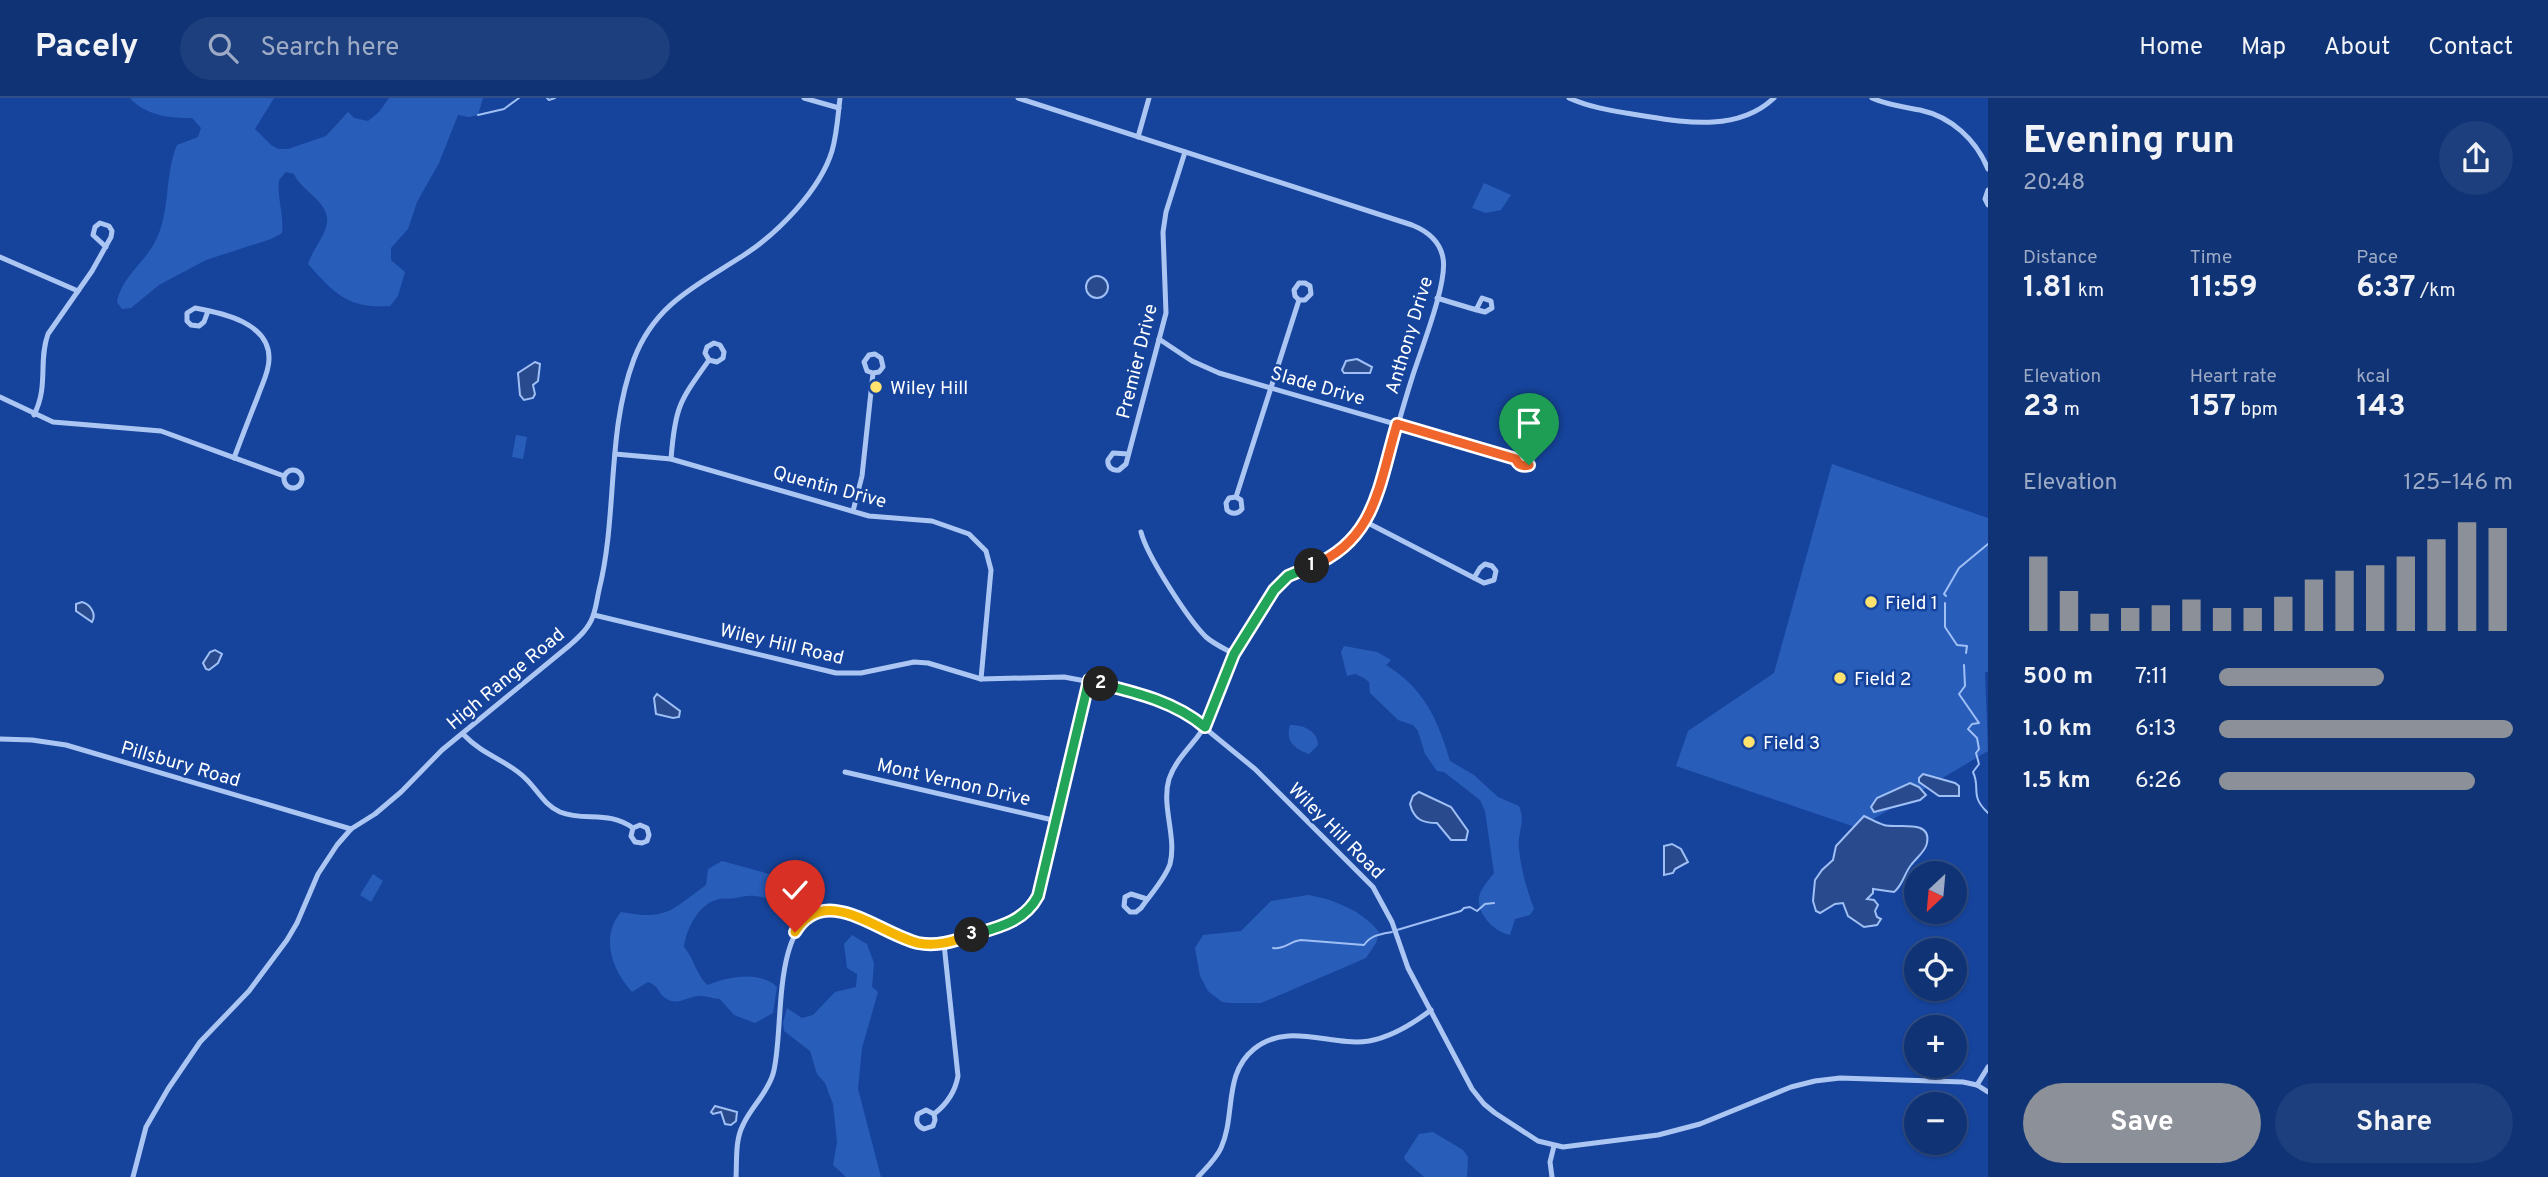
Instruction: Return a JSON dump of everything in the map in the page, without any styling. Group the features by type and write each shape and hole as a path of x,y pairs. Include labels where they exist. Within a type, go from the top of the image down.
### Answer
{"street":[{"path":"804,98 839,108"},
{"name":"High Range Road","path":"133,1177 146,1127 167,1088 200,1042 249,991 287,940 318,874 351,829 394,798 431,760 578,639 594,615 604,565 622,396 634,359 647,333 682,293 745,254 789,216 828,160 834,142 840,98"},
{"name":"Anthony Drive","path":"1018,98 1421,229 1436,241 1444,259 1437,298 1366,522 1352,542 1337,554 1292,574 1280,583 1234,654 1205,727 1170,776 1168,790 1171,859 1168,869 1147,899"},
{"path":"1138,137 1149,98"},
{"path":"1569,98 1600,108 1697,123 1745,116 1762,108 1774,98"},
{"path":"1872,98 1931,113 1951,123 1975,146 1988,169"},
{"name":"Premier Drive","path":"1128,453 1167,303 1164,223 1185,152"},
{"path":"1988,190 1984,199 1988,205"},
{"path":"34,415 43,390 46,338 106,247"},
{"path":"0,257 78,291"},
{"path":"1437,298 1476,310"},
{"path":"1236,497 1300,300"},
{"path":"208,311 253,327 264,339 269,353 266,374 234,457"},
{"name":"Slade Drive","path":"1159,339 1209,370 1516,459"},
{"path":"671,458 678,408 709,360"},
{"path":"853,511 862,476 873,373"},
{"path":"0,397 34,415 57,422 156,430 284,476"},
{"name":"Quentin Drive","path":"615,454 671,458 879,518 937,522 970,534 984,547 990,560 991,575 981,678"},
{"path":"1366,522 1474,578"},
{"path":"1141,532 1146,550 1199,628 1212,642 1234,654"},
{"name":"Wiley Hill Road","path":"594,615 835,673 861,673 904,662 918,662 981,678 1054,676 1089,680 1167,703 1184,711 1255,769 1373,887 1392,922 1408,968 1457,1063 1484,1104 1529,1136 1553,1146"},
{"path":"736,1177 740,1131 766,1089 775,1067 779,1013 789,950 801,923 817,912 841,911 914,941 944,944 1011,923 1027,912 1040,891 1089,680"},
{"path":"464,735 480,751 524,777 555,809 568,814 617,819 633,828"},
{"name":"Pillsbury Road","path":"0,739 32,740 66,746 351,829"},
{"name":"Mont Vernon Drive","path":"845,772 1057,821"},
{"path":"934,1114 949,1100 958,1076 944,944"},
{"path":"1198,1177 1221,1148 1236,1076 1242,1063 1255,1048 1286,1036 1355,1042 1371,1040 1406,1026 1431,1010"},
{"path":"1977,1085 1988,1067"},
{"path":"1552,1177 1550,1162 1553,1146 1626,1140 1676,1131 1737,1111 1791,1087 1815,1081 1944,1081 1977,1085 1988,1092"}],"shaded area":[{"path":"130,98 274,98 255,129 271,145 278,149 288,149 326,136 348,112 354,118 368,121 389,98 483,98 478,115 458,115 439,163 417,202 408,229 391,248 391,260 405,272 398,296 390,306 352,302 334,291 308,264 326,228 327,216 320,203 294,174 286,172 279,180 282,233 206,260 159,285 131,308 122,309 117,302 123,285 150,250 160,230 170,169 177,145 198,137 201,128 192,118 151,112"},
{"path":"1484,183 1511,195 1501,210 1486,213 1472,208"},
{"path":"1097,276 1107,283 1108,287 1101,297 1097,298 1087,291 1086,287 1093,277"},
{"path":"1357,359 1372,367 1370,373 1344,373 1342,370 1346,361"},
{"path":"535,362 540,364 538,381 533,385 535,394 533,398 524,400 520,395 518,373"},
{"path":"516,435 527,437 523,459 512,457"},
{"path":"1832,464 1988,518 1988,672 1985,672 1988,751 1858,828 1676,766 1688,731 1774,673"},
{"path":"82,602 92,610 92,622 76,611 76,604"},
{"path":"1344,646 1377,652 1391,660 1386,665 1410,684 1428,706 1450,761 1474,775 1498,797 1519,806 1522,818 1520,857 1534,909 1530,915 1515,919 1510,935 1498,930 1488,921 1479,904 1481,891 1494,873 1485,811 1480,800 1444,772 1437,771 1425,754 1418,731 1413,725 1398,720 1370,693 1369,682 1355,674 1347,676 1341,652"},
{"path":"215,650 222,654 218,663 209,670 206,669 203,663 210,652"},
{"path":"657,694 680,711 679,717 656,714 654,698"},
{"path":"1290,725 1304,727 1315,736 1318,745 1309,754 1292,744 1289,736"},
{"path":"1923,774 1955,783 1959,786 1959,796 1939,796 1919,782"},
{"path":"1910,783 1919,787 1926,795 1920,800 1874,812 1871,807 1877,798"},
{"path":"1419,792 1451,807 1468,831 1466,840 1451,840 1437,823 1423,821 1417,817 1410,804 1413,796"},
{"path":"1864,816 1884,825 1918,827 1927,835 1925,849 1914,861 1904,861 1904,878 1894,892 1873,889 1867,899 1874,900 1878,905 1875,911 1881,919 1877,925 1864,927 1848,916 1843,903 1835,904 1820,913 1816,911 1813,901 1815,880 1833,860 1836,846"},
{"path":"1672,844 1681,849 1688,862 1673,873 1664,875 1664,846"},
{"path":"722,861 773,875 782,884 781,891 769,899 749,896 712,901 695,918 684,947 708,985 734,978 753,977 761,978 777,987 773,1013 755,1023 734,1015 720,999 700,996 681,1001 668,1000 648,982 632,992 619,974 611,953 611,932 621,912 649,915 676,907 706,885 708,869"},
{"path":"373,874 383,881 371,902 360,895"},
{"path":"1308,895 1347,907 1365,918 1379,932 1376,943 1366,958 1261,1003 1222,1002 1208,991 1200,976 1195,948 1203,935 1241,931 1271,901"},
{"path":"852,935 867,944 874,963 872,987 878,992 862,1048 858,1089 881,1177 846,1177 833,1165 837,1142 833,1104 825,1083 817,1074 810,1051 784,1031 783,1023 787,1008 802,1018 813,1015 835,992 856,987 857,974 847,968 844,944"},
{"path":"715,1106 737,1112 736,1121 731,1125 725,1124 721,1112 711,1112"},
{"path":"1433,1132 1463,1150 1468,1157 1467,1177 1424,1177 1405,1160 1404,1157 1419,1134"}],"waterway":[{"path":"478,115 504,109 519,98"},
{"path":"547,98 555,98"},
{"path":"1946,596 1944,594 1959,568 1988,544"},
{"path":"1945,603 1945,627 1957,645 1967,646 1966,653"},
{"path":"1964,665 1965,686 1959,694 1979,723 1972,724 1968,729 1977,738 1979,749 1976,753 1979,764 1973,772 1977,797 1988,813"},
{"path":"1397,930 1464,908 1470,907 1477,911 1485,904 1494,903"},
{"path":"1273,948 1301,940 1364,945 1373,937 1392,932"}],"place":[{"name":"Wiley Hill","path":"876,387"},
{"name":"Field 1","path":"1871,602"},
{"name":"Field 2","path":"1840,678"},
{"name":"Field 3","path":"1749,742"}],"route":[{"path":"795,932 808,917 826,910 846,912 914,941 932,944 949,943 1016,921 1033,904 1043,882 1089,680 1167,703 1192,716 1205,727 1234,654 1274,590 1292,574 1337,554 1352,542 1363,527 1373,504 1397,424 1516,459 1518,464 1524,466 1529,465"}]}
